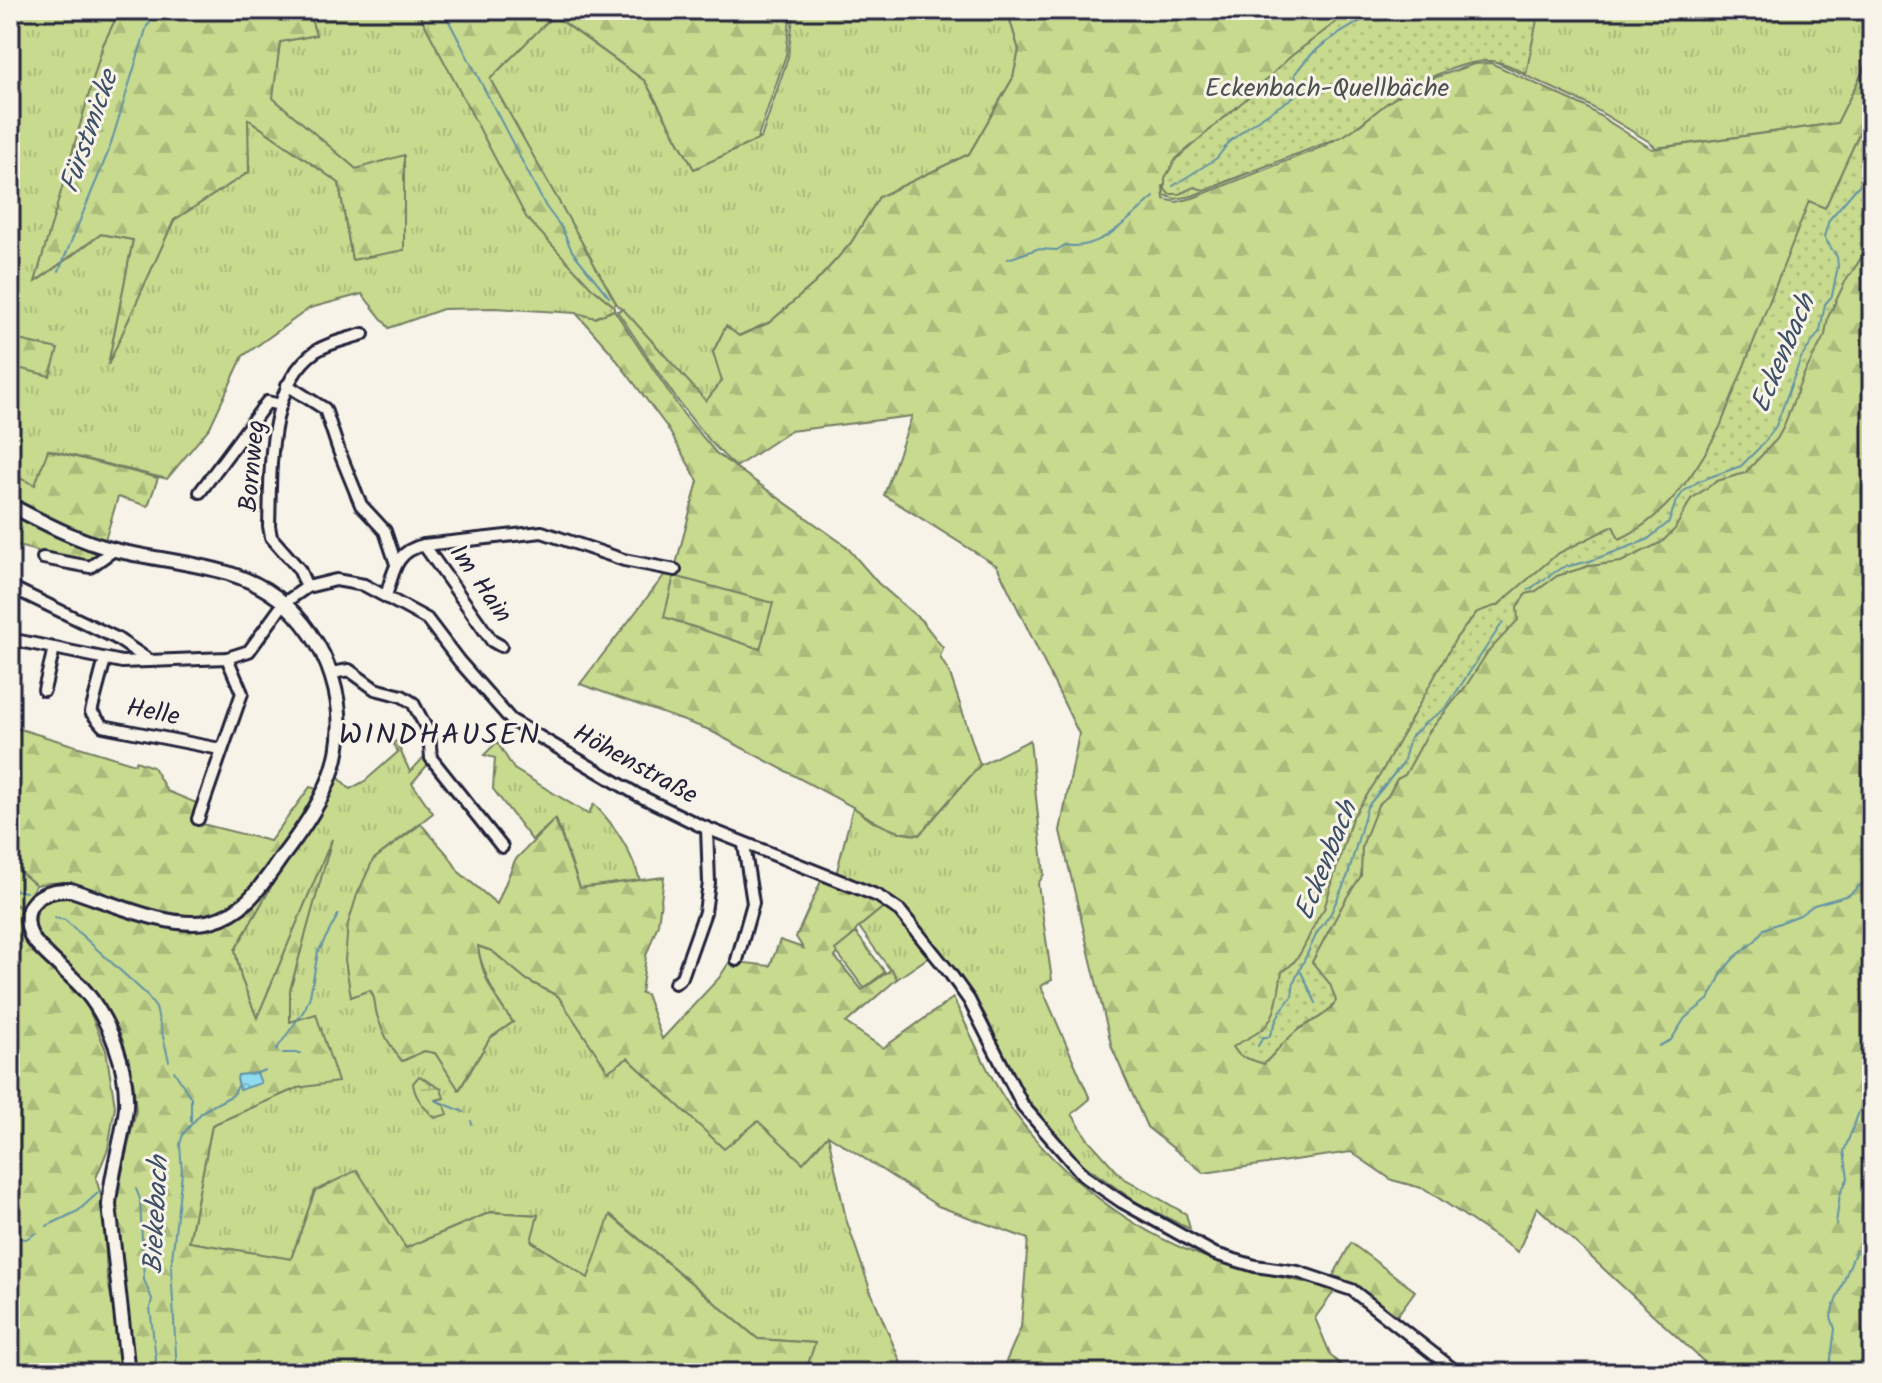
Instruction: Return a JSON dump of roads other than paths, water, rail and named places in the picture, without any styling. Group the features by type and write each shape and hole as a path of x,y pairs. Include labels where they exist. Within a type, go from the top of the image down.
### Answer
{"main road":[{"path":"10,505 84,541 240,577 284,603 313,635 332,673 339,706 340,728 327,785 290,847 243,906 220,919 195,923 154,916 62,889 40,896 30,906 28,930 32,938 93,1002 111,1035 123,1075 126,1106 111,1178 109,1205 128,1373"}],"street":[{"name":"Bornweg","path":"307,587 299,569 271,537 271,452 281,405 287,385 302,363 319,350 363,334"},
{"path":"287,385 325,409 361,505 385,531 396,564"},
{"path":"200,492 267,402 281,405"},
{"path":"386,596 396,564 408,549 542,532 624,560 675,570"},
{"name":"Im Hain","path":"424,545 492,641 501,646"},
{"path":"43,558 90,567 114,550"},
{"name":"Höhenstraße","path":"227,658 249,651 284,603 307,587 336,580 364,585 427,619 511,720 638,795 744,845 878,896 900,911 969,1000 1023,1106 1084,1176 1122,1202 1215,1254 1255,1266 1298,1272 1352,1290 1458,1373"},
{"path":"10,598 15,589 116,638 150,661"},
{"path":"10,639 122,662 227,658 242,693 198,819"},
{"path":"44,690 54,648"},
{"name":"Helle","path":"105,659 91,712 103,726 220,749"},
{"path":"332,673 349,670 375,689 402,696 413,703 429,733 431,758 502,847"},
{"path":"675,983 682,977 705,912 709,883 707,828"},
{"path":"737,960 753,903 744,845"}],"water":[{"path":"257,1073 261,1083 240,1090 238,1075"}],"waterway":[{"name":"Fürstmicke","path":"59,271 109,150 147,26 162,10"},
{"path":"443,10 546,207 561,227 572,251 609,297"},
{"path":"1173,186 1217,158 1229,142 1292,98 1298,92 1295,74 1303,63 1333,38 1379,10"},
{"name":"Eckenbach","path":"1528,590 1561,568 1647,540 1669,522 1683,492 1699,481 1741,466 1763,444 1776,426 1801,358 1820,331 1825,304 1832,296 1838,266 1837,257 1824,237 1829,220 1865,178 1865,167 1872,154"},
{"path":"1008,259 1037,249 1057,250 1065,245 1078,246 1102,238 1154,197"},
{"name":"Eckenbach","path":"1258,1046 1263,1037 1269,1037 1280,1012 1292,996 1294,982 1317,933 1331,913 1348,875 1367,807 1403,763 1410,738 1445,709 1503,622"},
{"path":"1659,1046 1671,1040 1685,1018 1709,999 1723,971 1764,929 1800,915 1814,905 1849,895 1872,875"},
{"path":"10,889 26,892"},
{"name":"Biekebach","path":"276,1050 305,1009 318,952 338,915"},
{"path":"55,918 65,920 146,994 156,1008 169,1061"},
{"path":"1301,972 1316,1003"},
{"path":"283,1053 301,1053"},
{"name":"Biekebach","path":"257,1073 265,1070"},
{"path":"174,1071 191,1098 191,1121"},
{"path":"1836,1224 1840,1194 1848,1178 1844,1151 1872,1078"},
{"name":"Biekebach","path":"177,1373 171,1267 182,1173 180,1144 183,1134 203,1111 233,1095 238,1086"},
{"path":"435,1100 464,1112"},
{"path":"136,1189 140,1199 144,1280 152,1299 150,1308 156,1359 152,1373"},
{"path":"47,1226 78,1211 100,1191"},
{"path":"10,1243 36,1233"},
{"path":"1829,1373 1835,1329 1831,1317 1856,1250"}],"district":[{"name":"WINDHAUSEN","path":"440,736"}],"park label":[{"name":"Eckenbach-Quellbäche","path":"1327,89"}]}
